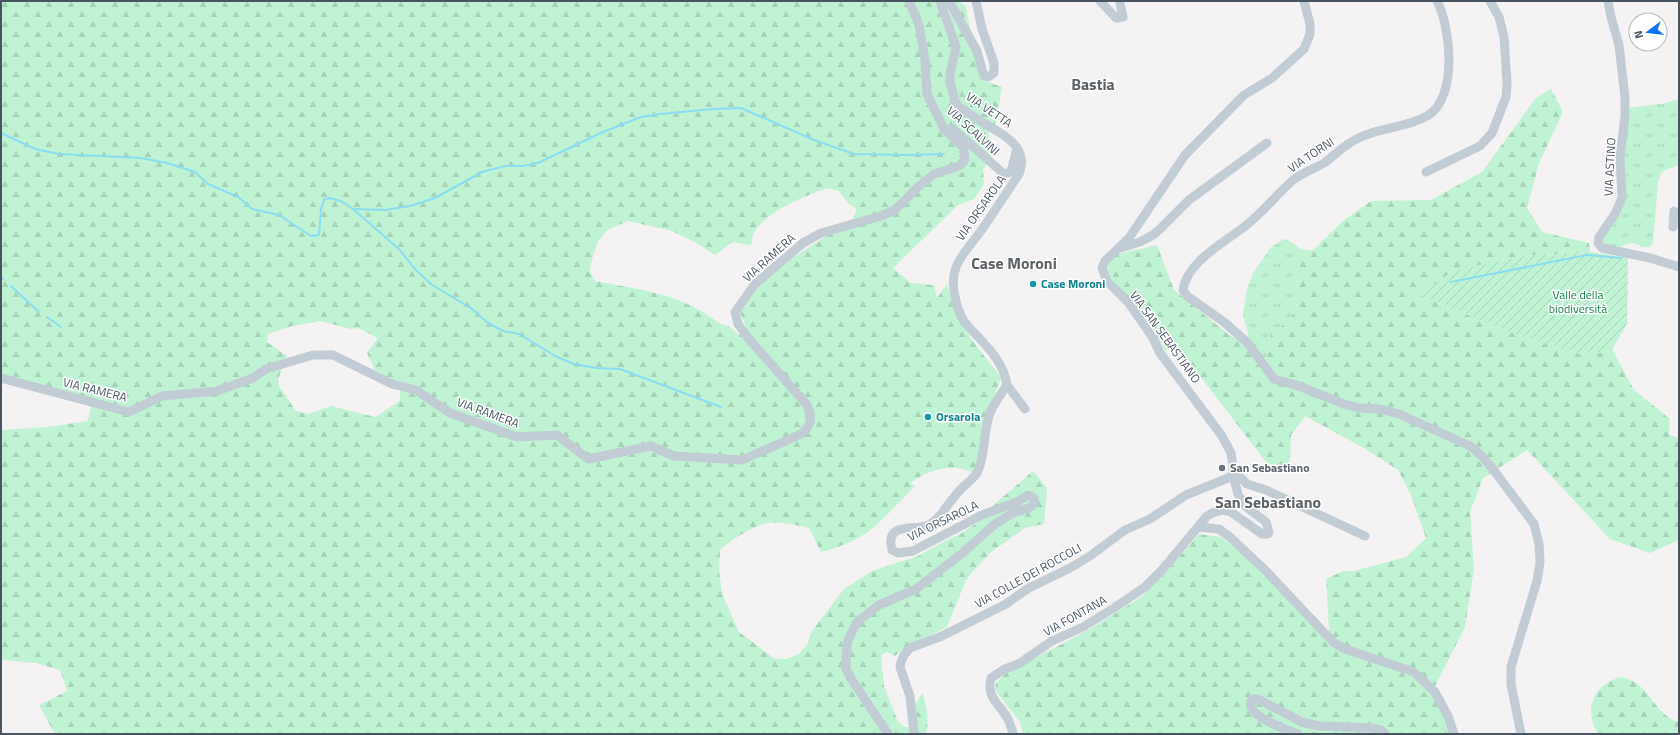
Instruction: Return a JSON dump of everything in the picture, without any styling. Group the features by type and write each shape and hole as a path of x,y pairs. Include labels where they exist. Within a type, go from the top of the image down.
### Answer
{"street":[{"name":"VIA SCALVINI","path":"909,1 919,25 925,60 927,94 939,118 1004,174 1011,172 1017,148"},
{"name":"VIA VETTA","path":"940,1 956,47 950,74 950,82 955,102 960,108 1012,140 1017,148"},
{"path":"950,1 976,51 982,73 984,76 988,77 992,76 994,73 994,63 982,29 976,1"},
{"path":"1100,1 1116,18 1123,17 1120,3"},
{"name":"VIA SAN SEBASTIANO","path":"1205,518 1213,512 1225,510 1231,512 1262,534 1268,534 1269,528 1266,522 1246,507 1238,494 1232,476 1233,467 1230,453 1222,436 1160,353 1153,338 1128,302 1107,281 1102,268 1105,261 1129,238 1185,155 1244,95 1272,78 1304,49 1310,34 1310,24 1304,1"},
{"name":"VIA TORNI","path":"1437,1 1448,39 1450,59 1449,75 1445,90 1433,113 1411,123 1366,134 1352,141 1324,163 1294,180 1256,219 1206,255 1198,263 1183,285 1182,290 1187,296 1224,322 1247,342 1274,379 1296,385 1344,404 1359,408 1380,409 1399,414 1470,446 1492,468 1534,524 1539,544 1539,568 1537,581 1511,667 1511,684 1520,734"},
{"path":"1426,172 1480,146 1492,133 1506,98 1507,83 1504,37 1499,17 1490,1"},
{"name":"VIA ASTINO","path":"1608,1 1619,45 1625,98 1625,116 1620,157 1622,198 1615,214 1599,237 1598,243 1602,248 1650,258 1679,267"},
{"name":"VIA RAMERA","path":"1,378 129,412 162,396 216,391 252,378 266,369 313,355 333,355 392,384 416,390 450,413 517,437 557,435 588,459 651,446 674,456 742,460 806,431 811,422 811,413 807,405 748,338 738,324 735,312 755,284 803,243 821,233 881,216 895,210 919,186 934,174 962,165 966,157 963,147 944,129 939,118"},
{"path":"1118,249 1140,242 1153,234 1189,200 1267,143"},
{"name":"VIA ORSAROLA","path":"888,734 879,718 850,677 846,668 848,640 857,622 879,605 916,589 960,555 995,524 1013,513 1029,508 1034,504 1034,498 1028,495 1019,501 982,515 913,551 898,553 892,550 891,538 895,533 909,527 929,525 940,515 959,491 976,474 985,449 986,430 991,411 1007,385 1006,376 997,359 990,349 962,320 952,289 952,280 954,272 967,247 982,229 1019,174 1022,167 1021,158 1017,148"},
{"path":"1673,227 1674,211"},
{"path":"1007,385 1025,409"},
{"path":"1232,476 1239,476 1247,484 1266,490 1364,536"},
{"name":"VIA COLLE DEI ROCCOLI","path":"914,734 910,696 900,667 904,655 910,648 942,636 1006,604 1027,588 1070,568 1090,556 1125,530 1150,519 1186,495 1232,476"},
{"name":"VIA FONTANA","path":"1014,734 1008,720 991,694 989,688 991,678 1003,670 1020,663 1052,641 1083,627 1114,608 1145,586 1162,570 1205,518"},
{"path":"1198,527 1219,529 1230,537 1266,571 1334,643 1346,649 1414,672 1435,692 1448,716 1454,734"},
{"path":"1298,734 1261,717 1254,712 1250,708 1252,699 1258,699 1302,722 1319,726 1372,728 1381,730 1385,734"}],"green space":[{"path":"1,1 958,1 966,6 969,25 980,62 982,80 1002,87 996,122 989,132 989,140 992,147 990,158 983,170 984,184 974,199 958,205 893,268 911,283 934,285 937,298 947,284 950,298 961,322 976,345 1001,377 989,410 979,470 974,473 957,468 940,469 917,478 910,483 915,486 874,527 852,541 821,552 809,528 789,524 769,523 751,529 720,550 719,570 722,594 739,632 775,659 786,659 799,654 808,643 812,631 844,589 872,571 918,556 962,533 980,521 997,502 1033,471 1047,488 1044,524 1025,528 991,552 973,571 965,582 947,627 902,650 895,656 887,652 881,655 884,686 898,722 904,727 912,727 915,704 923,693 928,719 925,734 55,734 39,705 67,691 60,670 36,663 1,660 1,430 48,427 88,421 91,406 1,374","holes":["829,188 839,191 848,203 857,209 853,219 774,270 759,284 739,310 747,329 739,335 730,327 720,324 690,305 660,294 595,281 589,270 597,243 607,230 628,221 672,231 695,242 715,255 732,242 751,245 753,235 758,227 775,212 797,200","320,321 350,329 358,328 378,338 367,353 375,370 400,384 400,401 375,417 331,406 308,414 296,411 279,386 278,379 287,356 267,342 268,334 292,326"]},
{"path":"1551,89 1563,112 1539,163 1527,208 1542,232 1589,243 1590,252 1523,256 1453,271 1419,295 1515,334 1580,354 1604,352 1612,349 1634,390 1670,419 1669,435 1679,438 1679,540 1650,553 1610,539 1527,450 1483,478 1470,512 1474,569 1465,627 1432,692 1450,734 1154,734 1135,726 1134,734 1023,734 1020,722 995,690 996,683 1005,674 1092,628 1141,597 1167,571 1199,534 1221,537 1239,551 1271,579 1330,645 1326,579 1343,571 1354,571 1406,557 1426,538 1411,495 1398,470 1364,448 1305,416 1291,435 1290,460 1286,470 1266,462 1177,346 1165,351 1149,321 1110,277 1107,269 1110,262 1117,254 1157,245 1174,290 1228,334 1244,343 1265,364 1271,331 1282,326 1291,319 1298,303 1297,270 1292,258 1297,256 1301,249 1312,251 1343,221 1371,201 1431,200 1482,172 1536,98"},
{"path":"1679,99 1679,165 1661,172 1658,183 1653,242 1650,247 1642,247 1638,244 1629,243 1618,248 1602,245 1601,237 1616,217 1623,172 1629,108 1667,103"},
{"path":"1284,239 1301,249 1297,256 1292,258 1297,270 1298,302 1291,319 1282,326 1271,331 1265,364 1250,344 1243,314 1247,289 1253,273 1271,247"},
{"name":"Valle della biodiversità","path":"1590,252 1628,258 1627,324 1612,349 1604,352 1580,354 1515,334 1419,295 1453,271 1523,256"},
{"path":"1621,677 1636,683 1666,716 1679,722 1679,734 1598,734 1591,716 1594,699 1604,685"},
{"path":"1135,726 1154,734 1134,734"}],"waterway":[{"path":"353,209 385,210 410,206 435,198 482,172 505,166 523,166 538,163 603,132 641,117 713,109 741,108 814,140 854,154 944,154"},
{"path":"1,133 35,149 59,154 141,158 167,163 195,172 208,184 238,197 252,209 279,215 311,236 319,235 321,209 324,200 329,198 341,201 353,209 400,250 415,269 431,284 472,309 488,323 503,331 519,334 557,357 574,364 596,368 620,369 721,407"},
{"path":"1451,282 1587,255 1621,258"},
{"path":"11,286 39,312"},
{"path":"47,317 61,327"}],"place":[{"name":"Case Moroni","path":"1033,284"},
{"name":"Orsarola","path":"928,417"},
{"name":"San Sebastiano","path":"1222,468"}],"district":[{"name":"Bastia","path":"1093,84"},
{"name":"Case Moroni","path":"1014,263"},
{"name":"San Sebastiano","path":"1268,502"}]}
